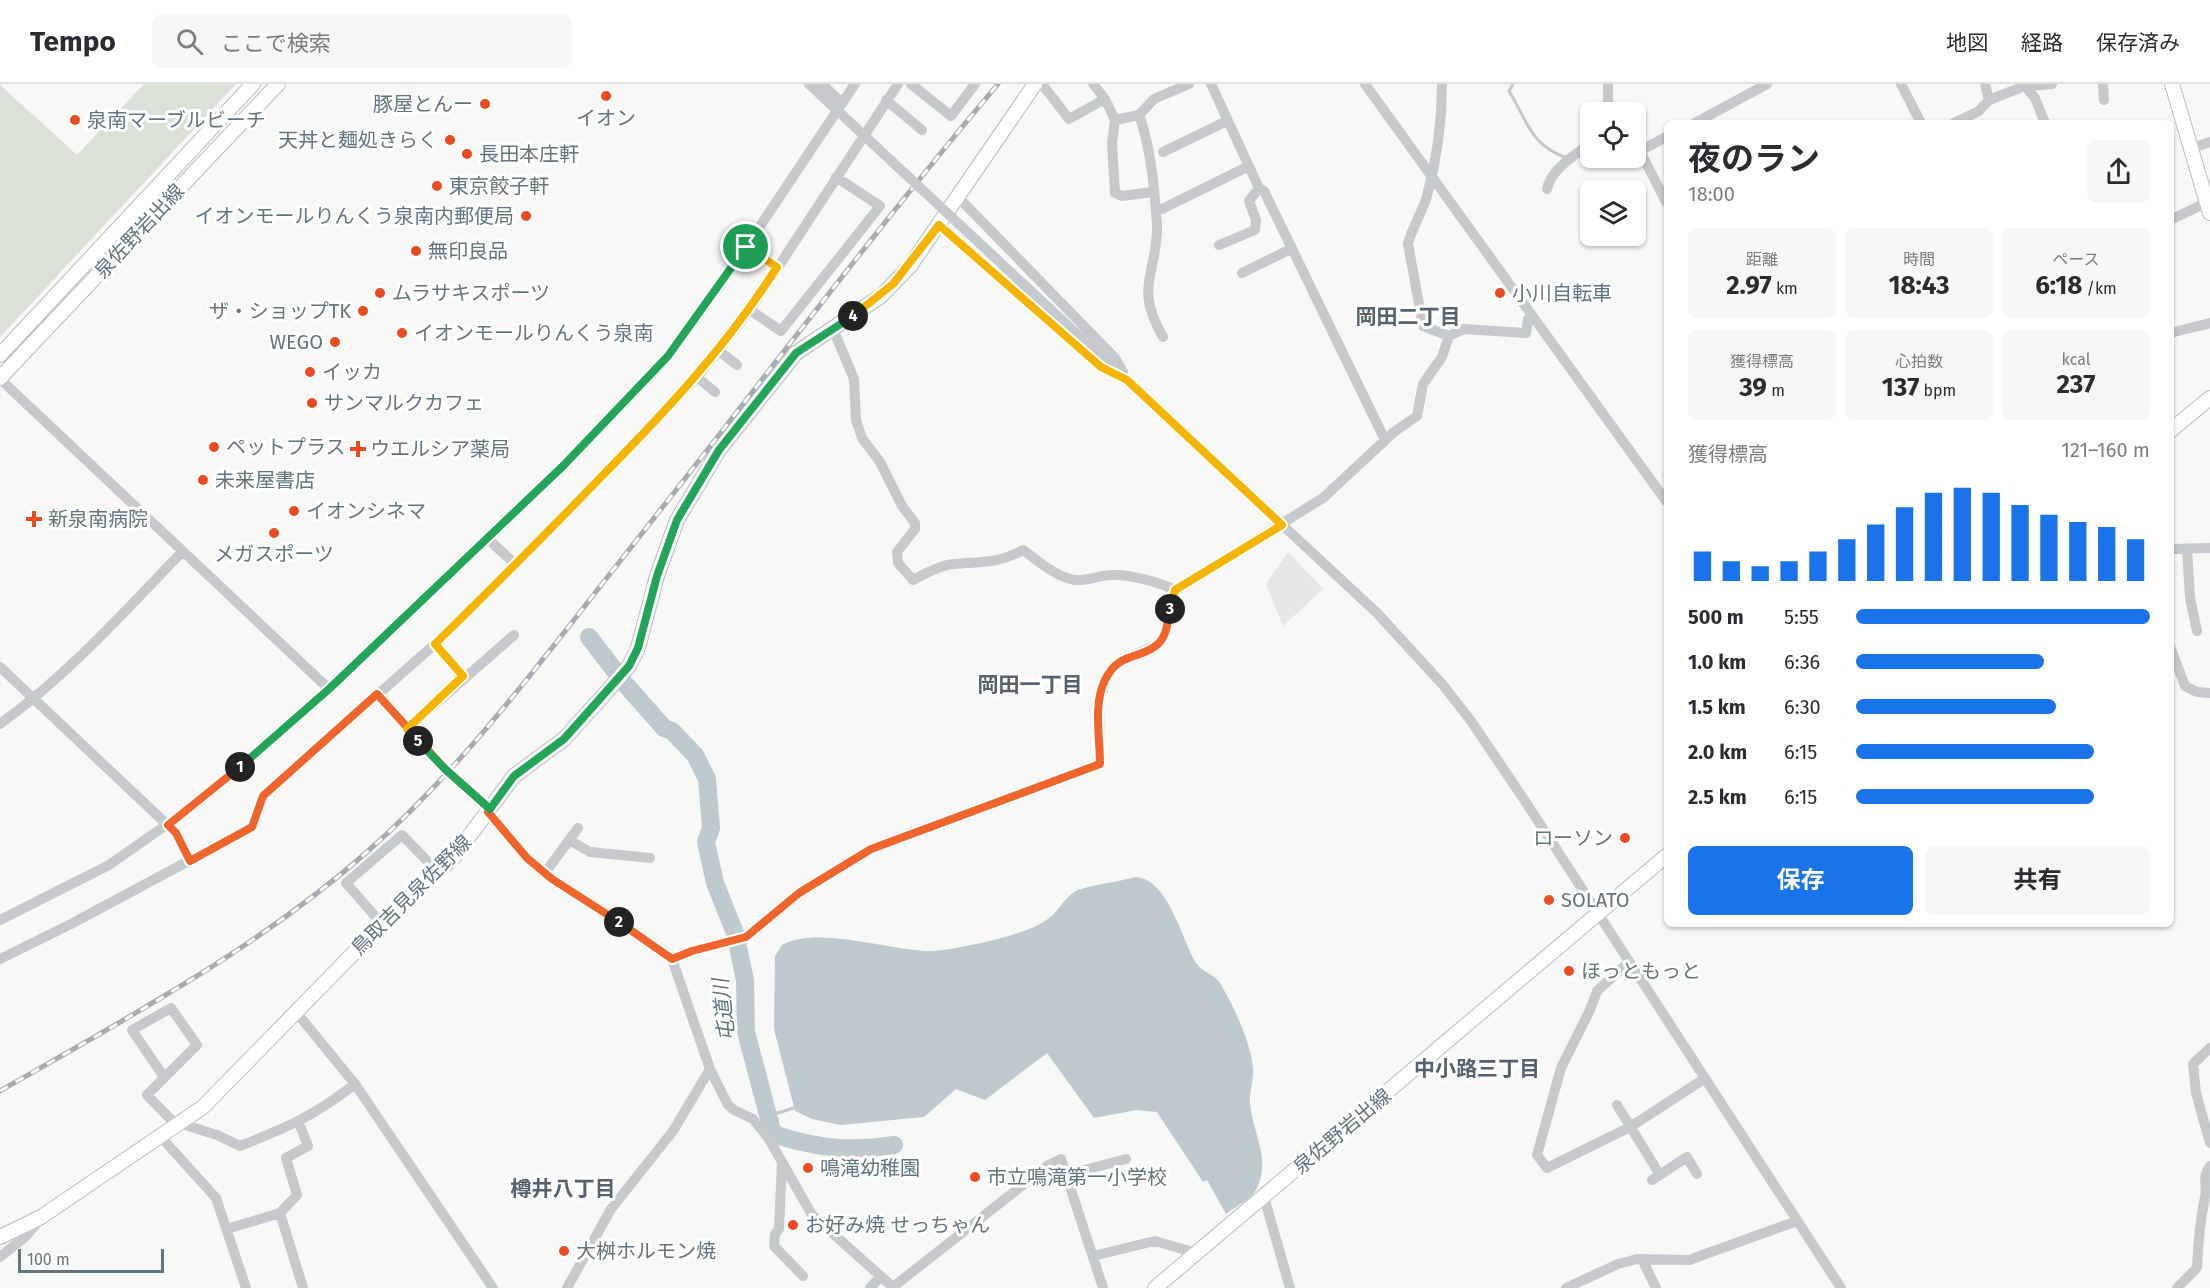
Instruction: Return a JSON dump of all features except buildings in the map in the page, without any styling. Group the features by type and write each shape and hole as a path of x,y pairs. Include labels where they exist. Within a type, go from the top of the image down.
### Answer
{"main road":[{"name":"泉佐野岩出線","path":"0,355 253,84"},
{"name":"泉佐野岩出線","path":"0,379 278,84"},
{"name":"鳥取吉見泉佐野線","path":"0,1237 41,1217 203,1107 382,924 453,858 514,776 564,739 629,666 638,648 657,576 677,520 719,450 796,353 880,296 893,284 939,225 1035,84"},
{"path":"2172,84 2209,205"},
{"path":"2174,428 2210,398"},
{"name":"泉佐野岩出線","path":"1155,1288 1664,858"}],"street":[{"path":"809,84 1377,613 1443,685 1471,721 1527,804 1841,1288"},
{"path":"822,84 842,103"},
{"path":"0,920 108,865 199,802 329,689 563,466 668,356 746,247 855,84"},
{"path":"0,959 252,827 263,796 435,644 516,565 697,376 750,310 898,84"},
{"path":"910,84 951,116 975,84"},
{"path":"1042,84 1069,119 1105,99"},
{"path":"1092,84 1105,99 1114,120 1112,143 1116,192 1122,196 1152,192"},
{"path":"1114,120 1138,115 1154,99 1175,87 1190,84"},
{"path":"1211,84 1259,188 1263,191 1385,440"},
{"path":"1365,84 1664,498"},
{"path":"1442,84 1442,119 1437,138 1437,154 1422,211 1411,232 1408,244 1423,326 1449,336 1464,329 1526,333 1528,319 1532,316"},
{"path":"1608,84 1608,102"},
{"path":"1701,120 1767,84"},
{"path":"1901,84 1919,120"},
{"path":"1985,84 1989,100"},
{"path":"1960,120 1979,111 1989,100 2026,87 2052,84"},
{"path":"2103,84 2104,100"},
{"path":"2026,87 2035,98 2044,120"},
{"path":"886,100 922,130"},
{"path":"1138,115 1147,135 1157,226 1147,292 1149,309 1163,337"},
{"path":"1163,152 1227,121"},
{"path":"1646,146 1664,138"},
{"path":"2192,148 2210,142"},
{"path":"1547,189 1548,182 1563,164 1580,151"},
{"path":"1646,164 1664,198"},
{"path":"1162,209 1249,166"},
{"path":"750,310 781,331 880,206 836,177"},
{"path":"1219,245 1255,230 1256,220 1249,201 1259,188"},
{"path":"958,197 1114,358 1127,380"},
{"path":"2174,218 2209,205"},
{"path":"939,225 1101,367 1127,380"},
{"path":"746,247 777,267"},
{"path":"1242,273 1291,249"},
{"path":"2174,332 2210,323"},
{"path":"833,329 854,379 856,420 862,438 880,462 902,506 915,523 915,529 897,552 898,562 914,580 932,569 952,564 978,565 1006,559 1023,550 1059,574 1073,579 1095,580 1112,575 1155,580 1175,590"},
{"path":"672,959 692,951 746,937 799,893 871,849 1100,764 1099,702 1106,679 1114,666 1124,659 1157,645 1164,635 1175,590 1323,498 1385,440 1417,416 1423,384 1442,357 1449,336"},
{"path":"718,350 736,365"},
{"path":"697,376 715,392"},
{"path":"0,379 329,689"},
{"path":"488,539 516,565"},
{"path":"2174,549 2210,548"},
{"path":"2187,549 2190,598 2197,631"},
{"path":"0,724 35,699 85,652 182,552"},
{"path":"407,729 463,676 514,635"},
{"path":"435,644 463,676"},
{"path":"2174,657 2185,686 2197,692 2210,693"},
{"path":"0,667 176,833 190,861"},
{"path":"377,694 445,769 489,811 527,858 545,873 672,959 710,1069 728,1105 753,1119 782,1162 812,1215 894,1288 1047,1166 1061,1160 1103,1288"},
{"path":"545,873 578,828"},
{"path":"382,924 346,883 402,835 438,872"},
{"path":"569,840 590,852 650,858"},
{"path":"1629,962 1596,991 1590,1010 1561,1068 1537,1155 1547,1168 1630,1127 1704,1079"},
{"path":"164,1077 132,1030 171,1008 197,1045 147,1095 178,1124 217,1135 240,1146 299,1123 322,1110 355,1084"},
{"path":"296,1011 355,1084 493,1288"},
{"path":"2210,1048 2193,1064 2196,1093 2210,1143"},
{"path":"567,1288 611,1209 673,1131 710,1069"},
{"path":"1617,1105 1656,1178 1688,1157 1697,1174"},
{"path":"227,1229 280,1214 297,1195 286,1158 308,1146 299,1123"},
{"path":"160,1136 216,1198 246,1288"},
{"path":"1066,1174 1126,1159"},
{"path":"782,1162 779,1229 775,1234 774,1246 803,1275"},
{"path":"2177,1288 2197,1268 2201,1208 2205,1197 2204,1178 2210,1166"},
{"path":"1264,1197 1290,1288"},
{"path":"280,1214 303,1288"},
{"path":"0,1257 26,1236 41,1217"},
{"path":"1566,1288 1618,1264 1642,1259 1689,1260 1797,1221"},
{"path":"1093,1256 1155,1241 1196,1253"},
{"path":"1642,1259 1656,1288"},
{"path":"870,1288 881,1276"}],"shaded area":[{"path":"144,84 236,84 0,337 0,85 77,155"},
{"path":"1288,552 1323,589 1283,626 1266,584"},
{"path":"1136,877 1157,888 1166,899 1196,963 1220,983 1241,1024 1249,1046 1253,1072 1250,1104 1262,1156 1262,1166 1257,1188 1248,1199 1226,1214 1207,1180 1203,1182 1157,1112 1136,1110 1094,1118 1047,1053 985,1100 956,1089 924,1117 840,1125 812,1119 795,1111 774,1029 775,956 782,945 797,940 834,938 931,951 973,945 1036,926 1057,911 1074,892"}],"waterway":[{"path":"1513,84 1509,91 1531,131 1545,146 1567,158"},
{"name":"屯道川","path":"589,637 615,671"},
{"name":"屯道川","path":"626,685 664,728 672,731 695,755 707,779 711,828 706,842 715,883 735,933 745,980 746,1032 773,1134 804,1143 833,1147 862,1148 894,1145"},
{"path":"768,1116 794,1108"}],"railway":[{"path":"0,1091 190,981 281,920 367,852 434,787 526,680 852,264 998,84"}],"place":[{"name":"イオン","path":"606,96"},
{"name":"豚屋とんー","path":"485,104"},
{"name":"泉南マーブルビーチ","path":"75,120"},
{"name":"天丼と麺処きらく","path":"450,140"},
{"name":"長田本庄軒","path":"467,154"},
{"name":"東京餃子軒","path":"437,186"},
{"name":"イオンモールりんくう泉南内郵便局","path":"526,216"},
{"name":"無印良品","path":"416,251"},
{"name":"ムラサキスポーツ","path":"380,293"},
{"name":"小川自転車","path":"1500,293"},
{"name":"ザ・ショップTK","path":"363,311"},
{"name":"イオンモールりんくう泉南","path":"402,333"},
{"name":"WEGO","path":"335,342"},
{"name":"イッカ","path":"310,372"},
{"name":"サンマルクカフェ","path":"312,403"},
{"name":"ペットプラス","path":"214,447"},
{"name":"ウエルシア薬局","path":"358,449"},
{"name":"未来屋書店","path":"203,480"},
{"name":"イオンシネマ","path":"294,511"},
{"name":"新泉南病院","path":"34,519"},
{"name":"メガスポーツ","path":"274,533"},
{"name":"ローソン","path":"1625,838"},
{"name":"SOLATO","path":"1549,900"},
{"name":"ほっともっと","path":"1569,971"},
{"name":"鳴滝幼稚園","path":"808,1168"},
{"name":"市立鳴滝第一小学校","path":"975,1177"},
{"name":"お好み焼 せっちゃん","path":"793,1225"},
{"name":"大桝ホルモン焼","path":"564,1251"}],"district":[{"name":"岡田二丁目","path":"1408,317"},
{"name":"岡田一丁目","path":"1030,685"},
{"name":"中小路三丁目","path":"1477,1069"},
{"name":"樽井八丁目","path":"563,1189"}],"route":[{"path":"746,247 668,356 563,466 329,689 199,802 168,825 176,833 190,861 252,827 263,796 377,694 407,729 445,769 490,809 488,812 527,858 552,879 658,947 672,959 692,951 746,937 799,893 871,849 1100,764 1100,692 1114,666 1124,659 1157,645 1164,635 1175,590 1282,525 1127,380 1101,367 939,225 910,266 880,296 791,358 719,450 677,520 657,576 638,648 629,666 564,739 514,776 501,790 490,809 438,763 407,729 463,676 435,644 516,565 654,423 697,376 750,310 777,267 746,247"}]}
